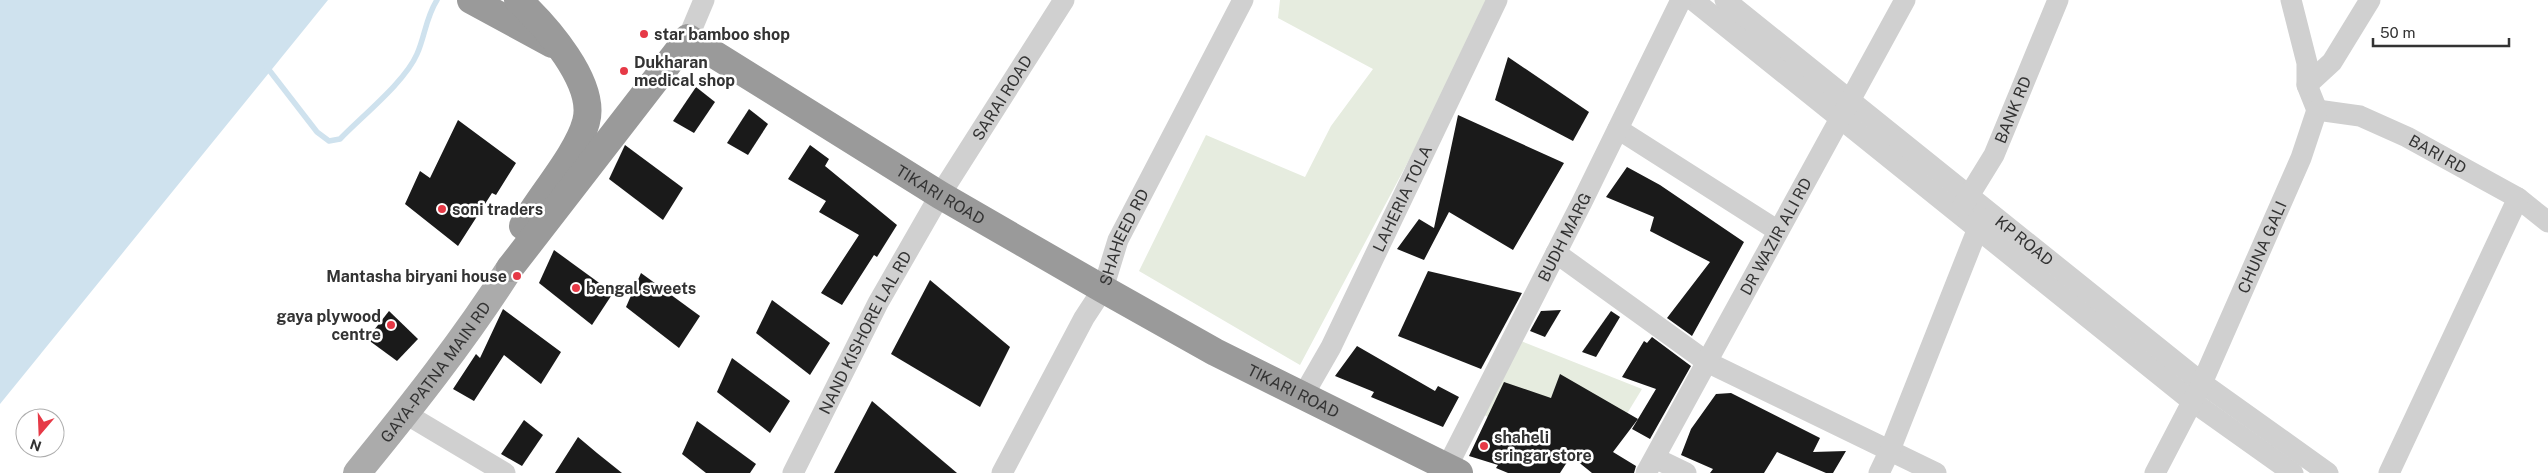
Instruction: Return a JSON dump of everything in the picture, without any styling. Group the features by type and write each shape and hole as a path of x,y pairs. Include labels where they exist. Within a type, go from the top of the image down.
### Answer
{"highway":[{"path":"510,268 520,233 534,207 578,140 588,112 584,87 558,47 532,14 518,0"},
{"path":"481,6 558,47"},
{"path":"510,268 688,38"},
{"name":"TIKARI ROAD","path":"688,38 940,195 1103,289 1215,352 1304,394 1450,471"}],"main road":[{"name":"GAYA-PATNA MAIN RD","path":"357,473 406,414 478,318 510,268"}],"street":[{"path":"688,38 704,0"},
{"name":"SARAI ROAD","path":"940,195 1064,0"},
{"name":"SHAHEED RD","path":"1002,473 1084,318 1103,289 1118,240 1243,0"},
{"name":"LAHERIA TOLA","path":"1304,394 1332,347 1497,0"},
{"name":"BUDH MARG","path":"1450,471 1681,0"},
{"name":"KP ROAD","path":"1693,0 2193,402 2294,473"},
{"name":"KP ROAD","path":"1725,0 2202,383 2328,473"},
{"name":"DR WAZIR ALI RD","path":"1650,465 1905,0"},
{"name":"BANK RD","path":"1958,214 1977,202 1994,155 2058,0"},
{"path":"2290,0 2307,63 2307,86 2317,110"},
{"path":"2307,86 2332,62 2370,0"},
{"name":"BARI RD","path":"2317,110 2360,116 2407,136 2518,198 2548,222"},
{"name":"CHUNA GALI","path":"2155,473 2202,383 2301,158 2317,110"},
{"path":"1618,130 1778,231"},
{"name":"NAND KISHORE LAL RD","path":"793,473 878,303 940,195"},
{"path":"2389,473 2518,198"},
{"path":"1879,473 1890,450 1978,230 1977,202"},
{"path":"1556,253 1706,362 1936,473"},
{"path":"406,414 505,473"},
{"path":"1650,465 1686,473"}],"shaded area":[{"path":"1280,0 1494,0 1300,365 1139,271 1206,135 1305,177 1331,126 1373,69 1278,18"},
{"path":"1521,341 1642,389 1594,468 1482,414"}],"water":[{"path":"0,0 328,0 0,404"}],"building":[{"path":"1508,57 1589,112 1573,141 1495,100"},
{"path":"696,87 715,102 694,133 673,121"},
{"path":"749,109 768,124 748,155 727,143"},
{"path":"1458,115 1564,163 1513,250 1449,212 1424,260 1397,249 1419,219 1434,228"},
{"path":"458,120 516,163 496,195 492,193 458,246 405,204 420,171 430,178"},
{"path":"625,145 683,188 663,220 609,179"},
{"path":"810,145 829,159 825,166 897,225 877,257 874,255 842,305 821,293 859,235 819,212 826,201 788,179"},
{"path":"1627,167 1660,185 1744,242 1692,336 1667,318 1710,262 1650,231 1654,217 1606,197"},
{"name":"bengal sweets","path":"554,250 613,293 592,325 539,283"},
{"path":"1428,271 1522,293 1481,369 1398,336"},
{"path":"641,273 700,316 679,348 626,307"},
{"path":"930,280 1010,347 980,407 891,354"},
{"path":"772,300 830,343 810,375 756,333"},
{"path":"503,309 561,352 541,384 504,355 474,401 453,389 476,354 480,358"},
{"path":"1561,310 1545,337 1530,331 1541,311"},
{"name":"gaya plywood centre","path":"389,311 418,339 397,361 367,339"},
{"path":"1611,311 1620,317 1596,357 1582,352"},
{"path":"1652,337 1691,366 1650,439 1632,429 1656,389 1622,377 1644,341 1647,343"},
{"path":"1357,346 1435,391 1438,386 1459,397 1443,427 1371,397 1374,392 1335,376"},
{"path":"732,358 790,401 770,433 717,392"},
{"path":"1560,374 1638,419 1613,452 1636,466 1634,473 1592,473 1571,456 1560,473 1508,473 1496,468 1498,465 1469,456 1504,382 1551,398"},
{"path":"1731,393 1820,438 1813,452 1846,451 1833,473 1826,473 1777,452 1764,473 1710,473 1713,469 1681,455 1691,429 1716,394"},
{"path":"872,401 957,473 834,473"},
{"path":"524,420 543,435 522,466 501,454"},
{"path":"697,421 756,464 750,473 706,473 682,454"},
{"path":"578,437 597,453 622,473 555,473"}],"waterway":[{"path":"266,66 317,132 329,141 340,139 393,87 411,65 417,54 430,13 437,0"}],"place":[{"name":"star bamboo shop","path":"644,34"},
{"name":"Dukharan medical shop","path":"624,71"},
{"name":"soni traders","path":"442,209"},
{"name":"Mantasha biryani house","path":"517,276"},
{"name":"bengal sweets","path":"576,288"},
{"name":"gaya plywood centre","path":"391,325"},
{"name":"shaheli sringar store","path":"1484,446"}]}
